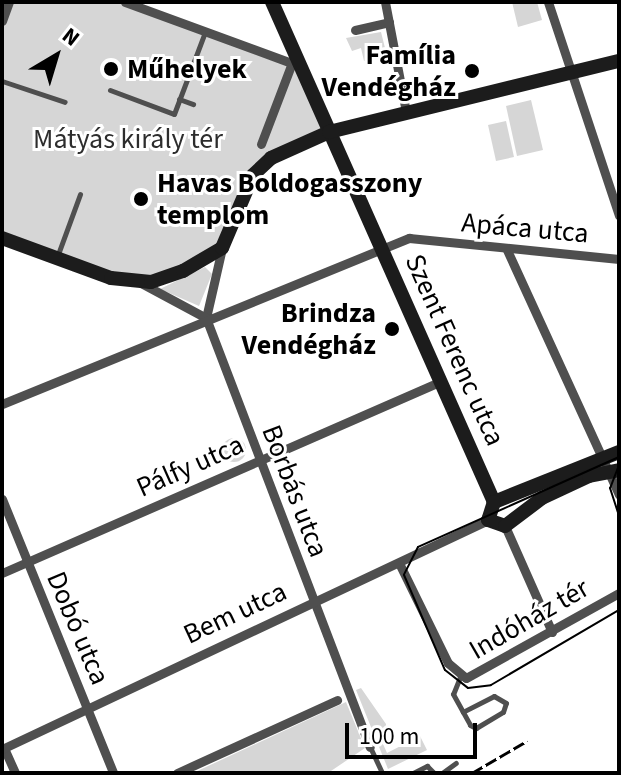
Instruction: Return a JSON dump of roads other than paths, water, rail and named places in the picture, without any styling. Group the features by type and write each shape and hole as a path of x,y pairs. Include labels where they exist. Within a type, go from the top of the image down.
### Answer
{"street":[{"path":"2,21 9,2"},
{"path":"125,2 295,62 261,144"},
{"name":"Szent Ferenc utca","path":"272,2 295,62 440,382 509,521"},
{"path":"385,2 406,112"},
{"path":"548,2 619,216"},
{"path":"355,30 389,22"},
{"path":"2,238 141,283 206,318 222,248 259,166 329,132 619,61"},
{"name":"Apáca utca","path":"2,404 206,318 409,238 619,259"},
{"path":"141,283 183,271 222,248"},
{"path":"507,250 600,460"},
{"name":"Borbás utca","path":"206,318 370,747"},
{"name":"Pálfy utca","path":"2,573 440,382"},
{"path":"600,460 617,463"},
{"path":"600,460 617,463 509,521 488,520 498,502 600,460"},
{"path":"617,463 619,495"},
{"name":"Dobó utca","path":"2,499 113,773"},
{"name":"Bem utca","path":"3,748 488,520"},
{"path":"509,521 552,632"},
{"path":"399,563 448,663 460,677"},
{"name":"Indóház tér","path":"460,677 476,675 619,593"},
{"path":"177,773 337,700"},
{"path":"3,748 15,773"}],"lane":[{"path":"110,90 174,114 205,31"},
{"path":"2,81 65,102"},
{"path":"179,99 193,104"},
{"path":"56,258 80,194"},
{"path":"460,677 453,694 463,712 476,728 503,712 506,703 494,696 463,712"},
{"path":"370,747 382,773"},
{"path":"442,773 456,763"},
{"path":"413,773 427,766 434,773"}],"tram line":[{"path":"619,457 418,547 404,575 445,670 468,688 491,685 619,610"},
{"path":"619,465 610,488 619,516"}],"railway":[{"path":"472,773 527,741"}],"place":[{"name":"Műhelyek","path":"111,69"},
{"name":"Família Vendégház","path":"472,71"},
{"name":"Havas Boldogasszony templom","path":"141,199"},
{"name":"Brindza Vendégház","path":"392,329"}],"park label":[{"name":"Mátyás király tér","path":"128,139"}]}
